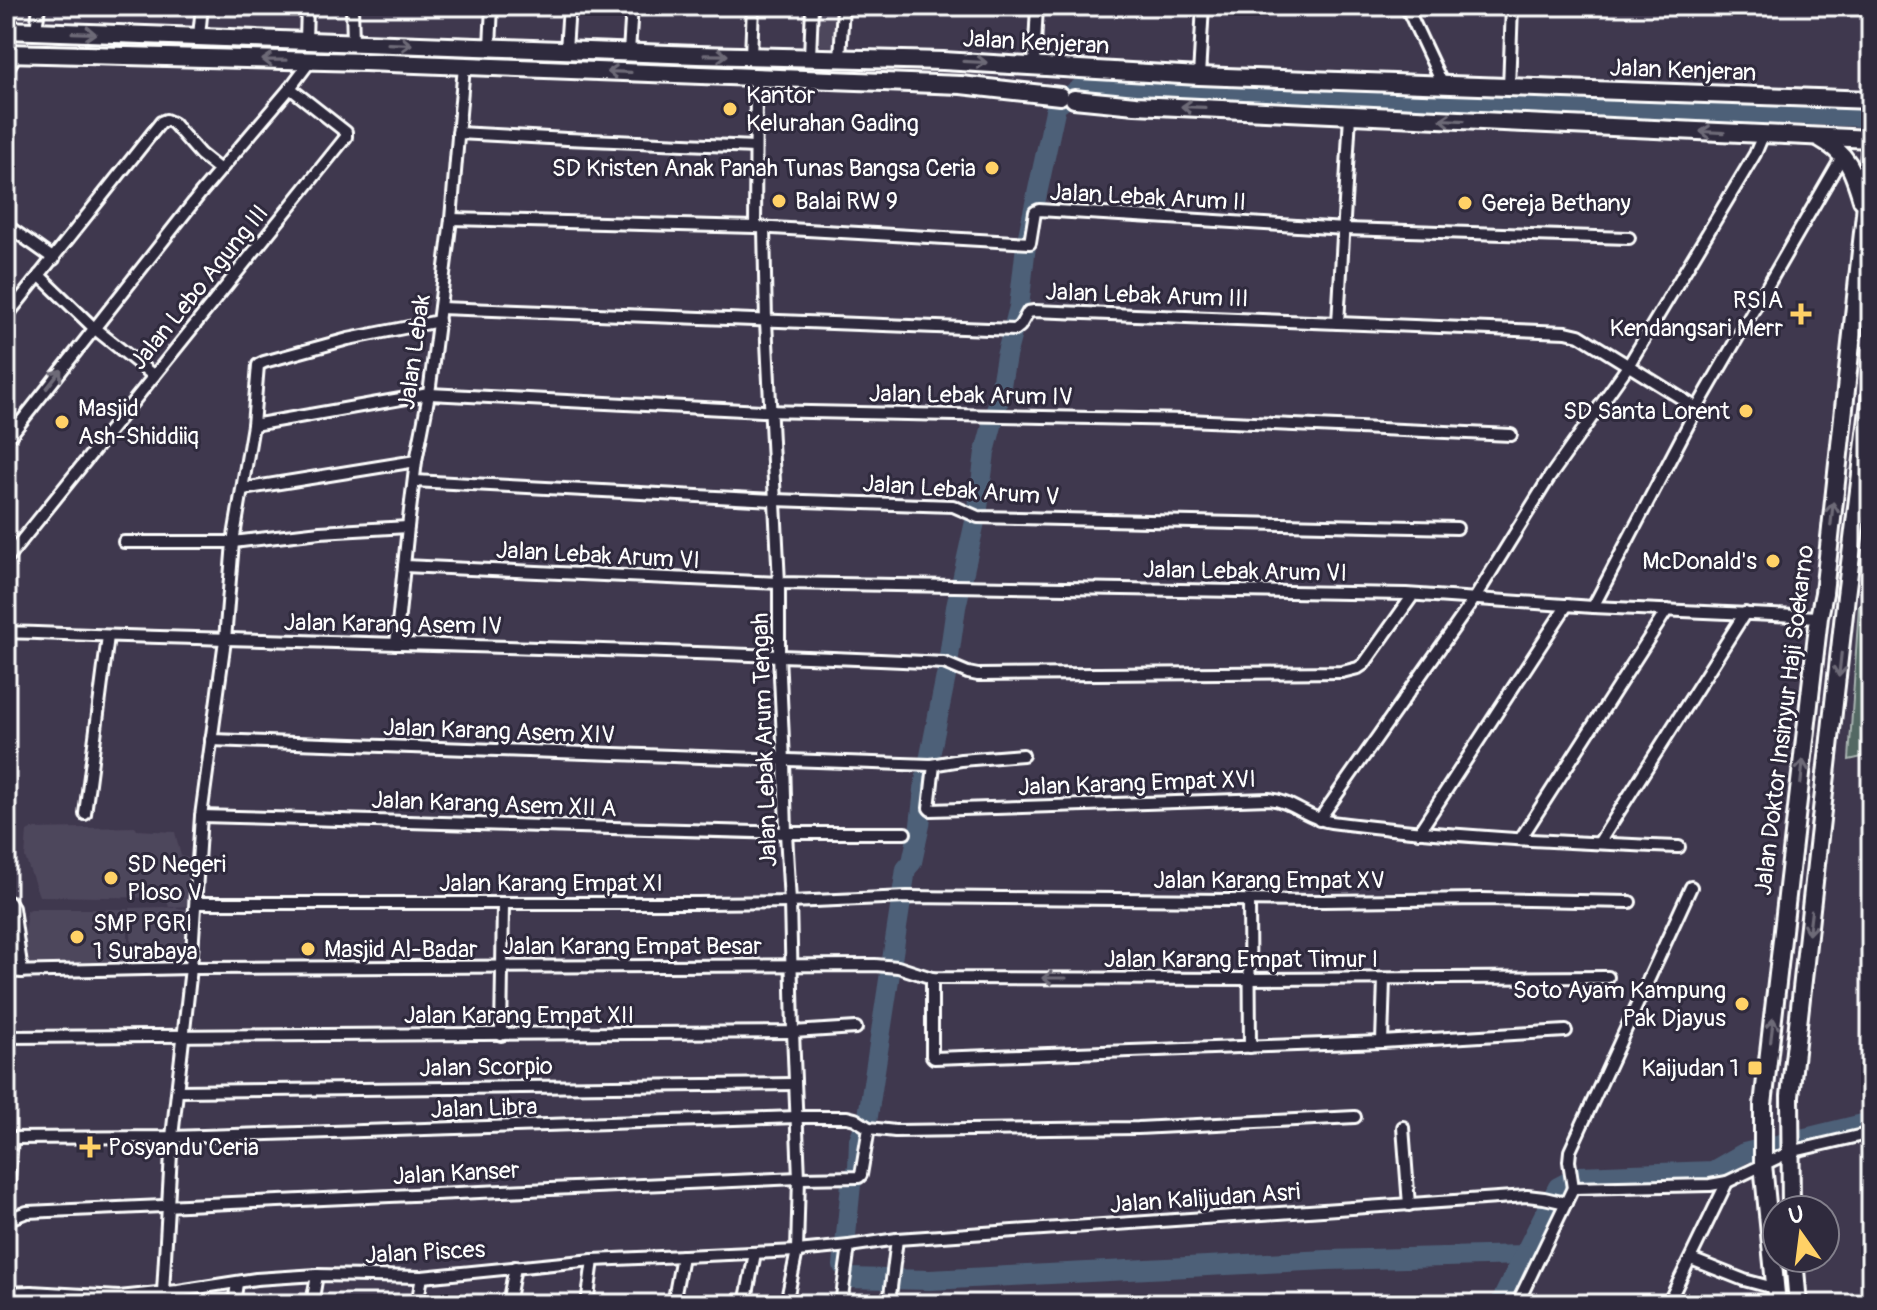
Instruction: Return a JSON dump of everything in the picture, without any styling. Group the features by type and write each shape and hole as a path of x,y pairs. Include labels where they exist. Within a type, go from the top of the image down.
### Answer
{"main road":[{"name":"Jalan Kenjeran","path":"6,30 1034,65 1199,76 1871,100"},
{"name":"Jalan Kenjeran","path":"12,53 311,60 961,85 1135,105 1871,140"},
{"path":"658,74 660,53"},
{"path":"687,54 687,75"},
{"path":"1818,137 1833,146 1851,165 1865,214"},
{"name":"Jalan Doktor Insinyur Haji Soekarno","path":"1776,1296 1763,1160 1763,1105 1824,593 1871,140"},
{"name":"Jalan Doktor Insinyur Haji Soekarno","path":"1791,1194 1790,1096 1871,393"},
{"path":"1824,593 1833,601 1846,596"},
{"path":"1819,617 1836,611 1845,618"},
{"path":"1795,1274 1798,1304"}],"street":[{"path":"36,31 39,6"},
{"path":"199,36 202,6"},
{"path":"306,41 307,6"},
{"path":"352,6 353,42"},
{"path":"490,47 492,6"},
{"path":"566,50 569,6"},
{"path":"629,52 632,6"},
{"path":"751,56 753,6"},
{"path":"810,57 812,6"},
{"path":"840,58 843,6"},
{"path":"1034,65 1037,6"},
{"path":"1199,76 1203,6"},
{"path":"1406,6 1443,85"},
{"path":"1509,88 1512,6"},
{"path":"6,71 12,53"},
{"path":"6,441 311,60"},
{"name":"Jalan Lebak","path":"396,644 416,461 429,394 451,219 464,66"},
{"name":"Jalan Lebak Arum Tengah","path":"756,78 755,147 779,583 779,655 799,1178 797,1251 786,1304"},
{"name":"Jalan Lebo Agung III","path":"6,560 346,137 346,132 290,88"},
{"path":"1338,323 1350,115"},
{"path":"6,317 161,122 166,120 173,123 200,154 220,170"},
{"path":"458,133 755,147"},
{"path":"1319,820 1475,598 1549,478 1628,366 1755,154 1763,135"},
{"path":"1593,607 1697,408 1843,155"},
{"name":"Jalan Lebak Arum II","path":"451,219 759,228 1031,242 1035,212 1039,210 1345,229 1629,238"},
{"path":"6,225 54,259"},
{"path":"39,275 94,328 154,376"},
{"name":"Jalan Lebak Arum III","path":"440,308 1012,330 1018,329 1031,311 1571,332 1697,408"},
{"path":"163,1292 166,1206 191,968 201,816 225,640 233,542 253,425 258,368 260,363 348,339 439,321"},
{"name":"Jalan Lebak Arum IV","path":"253,425 429,394 771,411 1187,420 1511,435"},
{"path":"243,489 416,461"},
{"name":"Jalan Lebak Arum V","path":"414,481 953,506 976,516 1457,528"},
{"path":"124,542 233,542 320,532 408,527"},
{"name":"Jalan Lebak Arum VI","path":"404,566 779,583 1413,595 1819,617"},
{"path":"779,655 947,664 978,675 1342,672 1364,664 1413,595"},
{"path":"1419,832 1567,605"},
{"path":"1521,838 1667,610"},
{"path":"1599,843 1745,613"},
{"path":"6,650 7,632"},
{"name":"Jalan Karang Asem IV","path":"7,632 779,655"},
{"path":"85,814 108,636"},
{"name":"Jalan Karang Asem XIV","path":"211,740 784,761"},
{"path":"784,761 929,765 1023,755"},
{"name":"Jalan Karang Empat XVI","path":"929,765 931,810 1269,799 1287,802 1319,820 1419,832 1679,847"},
{"name":"Jalan Karang Asem XII A","path":"201,816 786,833 905,833"},
{"path":"1517,1304 1562,1202 1573,1185 1570,1151 1691,887"},
{"name":"Jalan Karang Empat XI","path":"196,903 790,902 902,898"},
{"name":"Jalan Karang Empat XV","path":"902,898 1630,902"},
{"path":"1249,900 1250,1047"},
{"path":"6,902 13,908 22,972"},
{"path":"501,1035 503,904"},
{"name":"Jalan Karang Empat Timur I","path":"887,966 932,978 1608,977"},
{"name":"Jalan Karang Empat Besar","path":"6,972 191,968 887,966"},
{"path":"932,978 934,1058 1382,1042 1566,1031"},
{"path":"1382,1042 1384,979"},
{"name":"Jalan Karang Empat XII","path":"6,1037 793,1032 856,1028"},
{"name":"Jalan Scorpio","path":"178,1091 795,1084"},
{"name":"Jalan Libra","path":"9,1138 172,1137 797,1117 847,1117 865,1125 895,1131 1138,1128 1355,1117"},
{"name":"Jalan Kanser","path":"6,1219 27,1212 854,1177 861,1175 865,1125"},
{"path":"1403,1127 1409,1205"},
{"path":"1573,1185 1695,1186 1727,1182 1790,1143 1871,1133"},
{"path":"6,1219 9,1138"},
{"path":"1668,1304 1727,1182"},
{"name":"Jalan Kalijudan Asri","path":"845,1246 897,1239 1527,1196 1562,1202"},
{"path":"889,1304 897,1239"},
{"path":"841,1304 845,1246"},
{"name":"Jalan Pisces","path":"6,1293 31,1292 119,1301 256,1279 317,1275 422,1277 593,1260 845,1246"},
{"path":"745,1304 755,1253"},
{"path":"673,1304 682,1256"},
{"path":"1691,1259 1776,1296"},
{"path":"587,1304 593,1260"},
{"path":"508,1304 515,1267"},
{"path":"312,1304 317,1275"},
{"path":"417,1304 422,1277"},
{"path":"234,1304 237,1283"},
{"path":"176,1304 178,1291"},
{"path":"30,1304 31,1292"}],"shaded area":[{"path":"814,7 841,9 839,47 817,46 813,42"},
{"name":"SD Negeri Ploso V","path":"135,827 137,830 175,832 181,856 191,859 190,906 169,907 166,898 39,896 25,857 27,831"},
{"path":"130,908 188,909 188,961 132,961"},
{"name":"SMP PGRI 1 Surabaya","path":"128,909 128,963 24,966 26,911"}],"green space":[{"path":"1859,605 1871,605 1871,755 1849,760"}],"waterway":[{"path":"843,1266 851,1184 858,1168 859,1140 868,1116 906,869 912,862 920,825 956,607 978,508 985,452 1019,307 1026,245 1056,106 1083,86 1117,92 1871,117"},
{"path":"848,1278 930,1280 1327,1260 1524,1255 1558,1187 1579,1176 1713,1171 1744,1153 1871,1122"},
{"path":"1500,1304 1524,1255"}],"place":[{"name":"Kantor Kelurahan Gading","path":"730,109"},
{"name":"SD Kristen Anak Panah Tunas Bangsa Ceria","path":"992,168"},
{"name":"Balai RW 9","path":"779,201"},
{"name":"Gereja Bethany","path":"1465,203"},
{"name":"RSIA Kendangsari Merr","path":"1801,314"},
{"name":"SD Santa Lorent","path":"1746,411"},
{"name":"Masjid Ash-Shiddiiq","path":"62,422"},
{"name":"McDonald's","path":"1773,561"},
{"name":"SD Negeri Ploso V","path":"111,878"},
{"name":"SMP PGRI 1 Surabaya","path":"77,937"},
{"name":"Masjid Al-Badar","path":"308,949"},
{"name":"Soto Ayam Kampung Pak Djayus","path":"1742,1004"},
{"name":"Kaijudan 1","path":"1755,1068"},
{"name":"Posyandu Ceria","path":"90,1147"}]}
